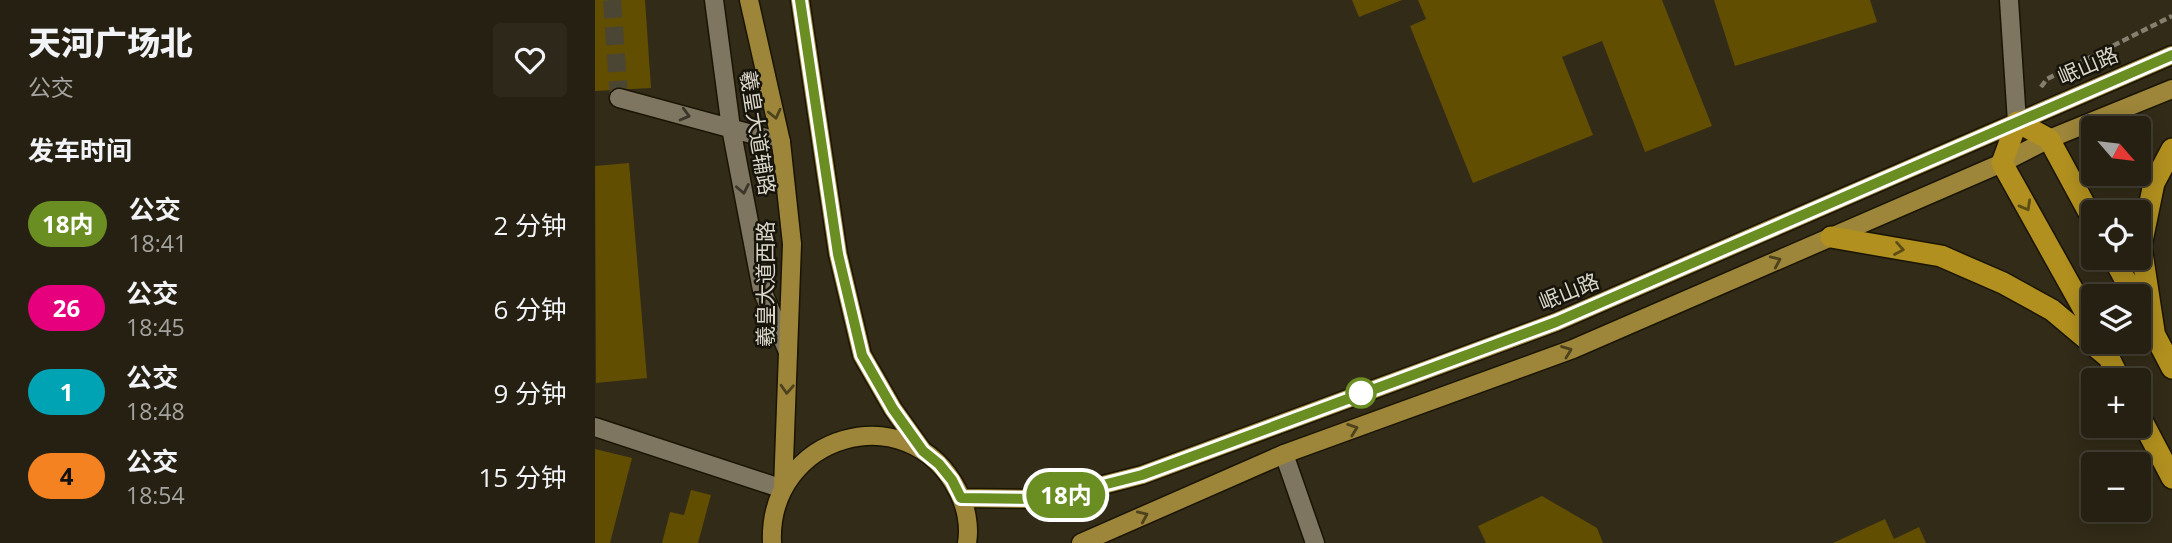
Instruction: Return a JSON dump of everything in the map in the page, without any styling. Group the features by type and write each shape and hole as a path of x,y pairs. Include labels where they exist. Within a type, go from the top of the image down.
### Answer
{"highway":[{"path":"2081,305 2002,163 2017,122 2049,139 2082,200"},
{"path":"2154,331 2141,246 2154,183 2172,149"},
{"path":"1831,237 1941,256 2003,283 2052,310 2081,332"},
{"path":"2151,326 2172,368"},
{"path":"2151,438 2172,478"}],"main road":[{"name":"羲皇大道西路","path":"749,0 781,142 792,244 783,489"},
{"path":"800,0 838,254 862,355 893,409 923,451"},
{"name":"岷山路","path":"961,498 1048,499 1142,475 1556,322 2172,55"},
{"path":"1081,543 1284,454 1573,349 2002,163 2049,139 2172,89"},
{"path":"772,543 771,528 775,508 793,471 825,446 865,435 885,436 905,442 923,451 939,464 952,480 961,498 967,518 967,543"}],"street":[{"name":"羲皇大道辅路","path":"715,0 731,128 762,290 789,352"},
{"path":"2008,0 2017,122"},
{"path":"619,97 781,142"},
{"path":"595,426 783,489"},
{"path":"1284,454 1315,543"}],"path":[{"path":"2017,122 2047,79 2172,16"}],"building":[{"path":"595,0 645,0 651,88 595,91"},
{"path":"1352,0 1402,0 1359,17"},
{"path":"1418,0 1662,0 1712,126 1645,152 1602,41 1562,57 1593,135 1473,183 1410,26 1426,19"},
{"path":"1714,0 1870,0 1877,22 1735,66"},
{"path":"629,163 647,378 596,383 595,166"},
{"path":"595,449 632,458 610,543 595,543"},
{"path":"691,490 711,495 698,543 662,543 670,512 684,515"},
{"path":"1542,496 1597,528 1603,543 1486,543 1478,526"},
{"path":"1885,519 1894,539 1919,527 1926,543 1833,543"}],"tunnel":[{"path":"612,0 619,98"}],"bus line":[{"name":"18内","path":"800,0 838,254 862,355 893,409 923,451 939,464 952,480 961,498 1048,499 1142,475 1556,322 2172,55"}]}
